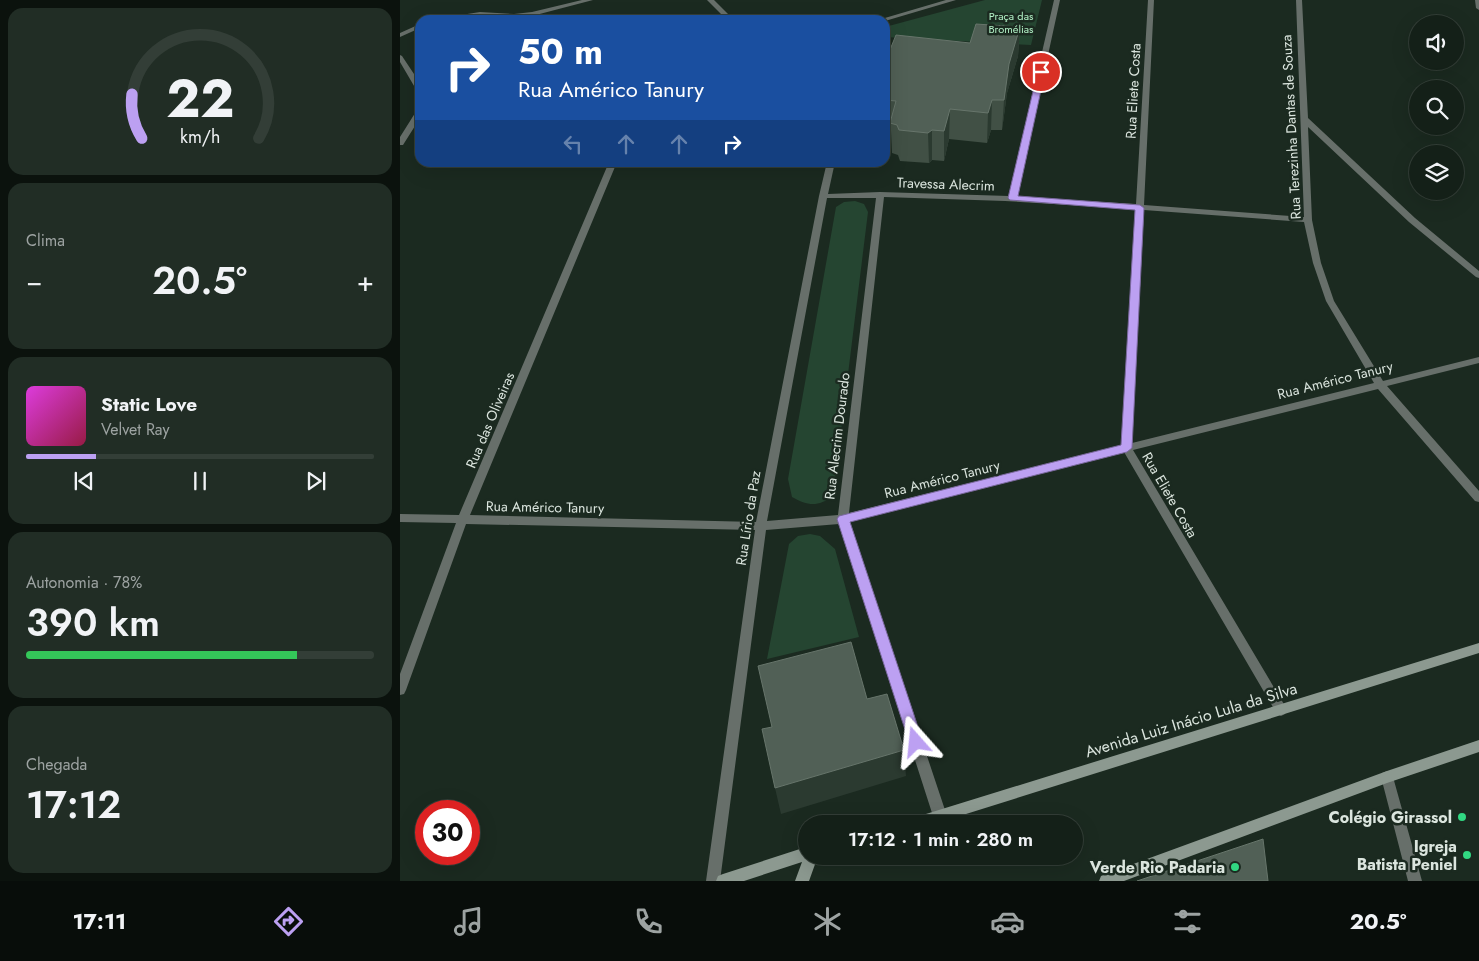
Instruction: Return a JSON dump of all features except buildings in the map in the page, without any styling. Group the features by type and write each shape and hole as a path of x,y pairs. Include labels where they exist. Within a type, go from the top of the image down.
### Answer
{"street":[{"path":"523,15 590,0"},
{"path":"710,0 726,15"},
{"path":"890,18 953,0"},
{"path":"1013,198 1057,0"},
{"name":"Rua Eliete Costa","path":"1151,0 1127,448 1281,710"},
{"name":"Rua Terezinha Dantas de Souza","path":"1299,0 1308,220 1317,263 1330,301 1380,384 1479,498"},
{"path":"1478,0 1479,8"},
{"path":"474,15 497,15"},
{"path":"400,35 415,28"},
{"path":"400,56 415,81"},
{"path":"400,143 415,120"},
{"path":"1305,120 1412,220 1479,275"},
{"name":"Rua das Oliveiras","path":"400,690 462,521 611,167"},
{"name":"Rua Lírio da Paz","path":"713,881 761,526 829,167"},
{"name":"Travessa Alecrim","path":"822,196 880,194 1013,198 1308,220"},
{"name":"Rua Alecrim Dourado","path":"880,194 843,519 940,815"},
{"name":"Rua Américo Tanury","path":"400,518 462,521 761,526 843,519 1479,360"},
{"name":"Avenida Luiz Inácio Lula da Silva","path":"943,815 1479,648"},
{"path":"1106,881 1387,777 1479,746"},
{"path":"1387,777 1416,881"},
{"path":"723,881 798,857"},
{"path":"802,881 808,865"}],"green space":[{"name":"Praça das Bromélias","path":"985,0 1042,0 1031,45 890,37 890,26"},
{"path":"855,201 864,204 868,212 833,496 818,504 808,504 792,497 788,479 836,207 844,202"},
{"path":"810,534 820,536 835,549 859,637 767,659 789,544 798,536"}],"place":[{"name":"Colégio Girassol","path":"1462,817"},
{"name":"Igreja Batista Peniel","path":"1467,855"},
{"name":"Verde Rio Padaria","path":"1235,867"}],"route":[{"path":"916,742 843,519 1127,448 1140,208 1013,198 1041,72"}]}
